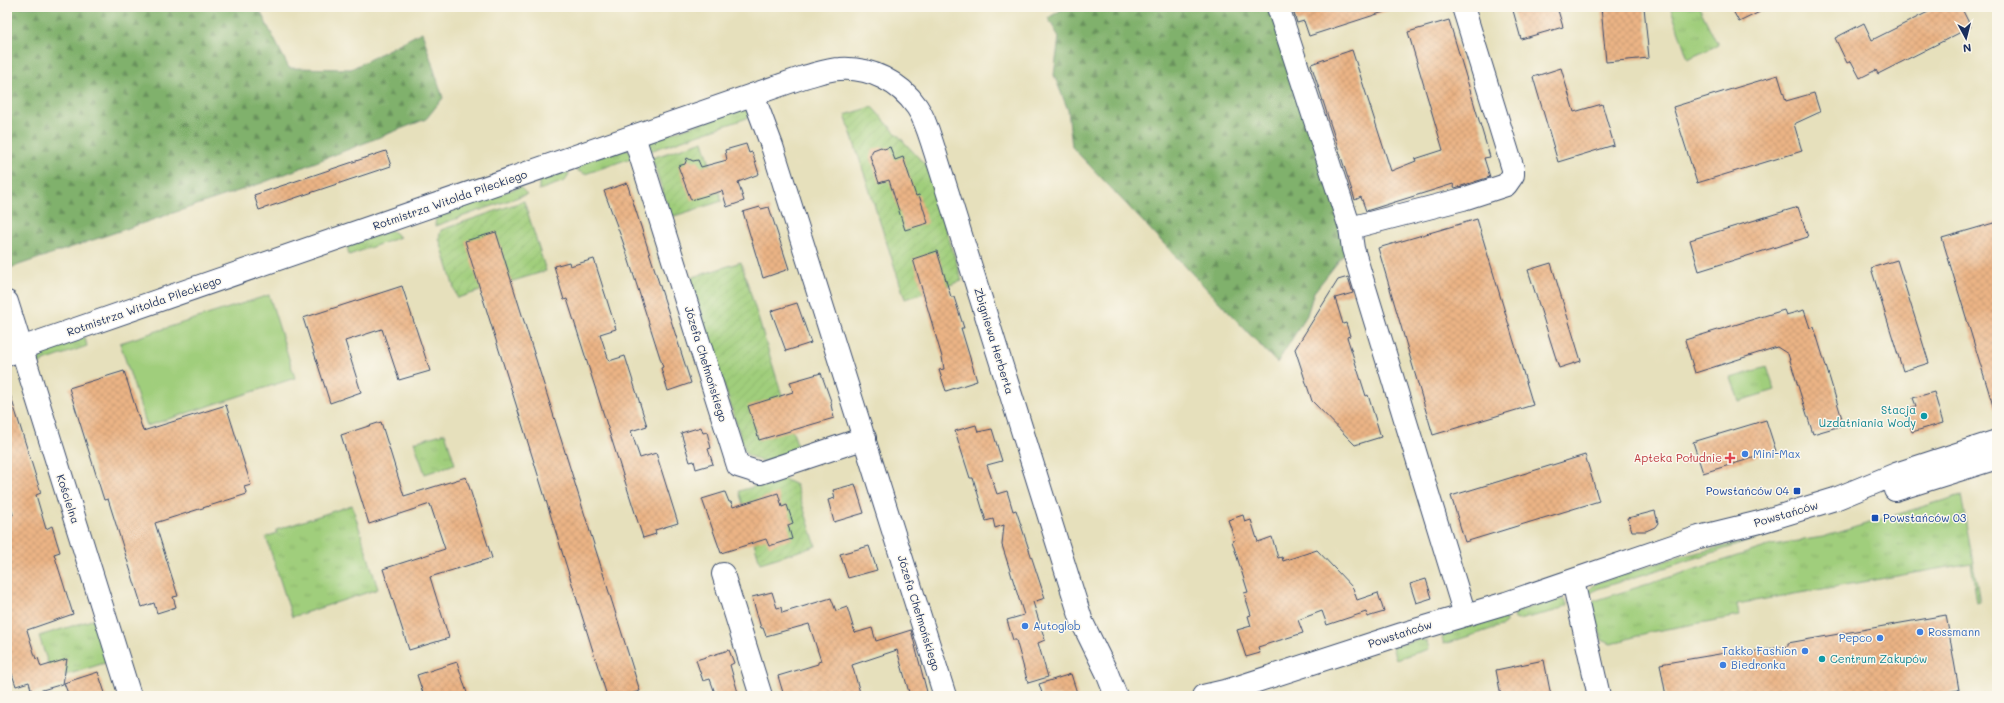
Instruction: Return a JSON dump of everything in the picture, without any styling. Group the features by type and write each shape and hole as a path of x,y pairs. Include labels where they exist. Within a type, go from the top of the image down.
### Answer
{"street":[{"path":"1278,7 1350,228 1353,248 1465,615"},
{"path":"1350,228 1463,199 1506,185 1510,181 1513,169 1463,7"},
{"name":"Rotmistrza Witolda Pileckiego","path":"12,352 804,77 839,69 860,70 880,76"},
{"name":"Zbigniewa Herberta","path":"880,76 896,86 909,98 916,107 929,134 1082,622 1107,673 1116,696"},
{"name":"Józefa Chełmońskiego","path":"753,95 772,146 945,696"},
{"name":"Józefa Chełmońskiego","path":"634,136 738,466 760,473 865,438"},
{"name":"Kościelna","path":"7,302 12,352 130,696"},
{"name":"Powstańców","path":"1203,696 1224,693 1465,615 1506,604 1699,537 1760,522 1835,499 1896,474 1997,441"},
{"name":"Powstańców","path":"1573,581 1760,531 1997,458"},
{"path":"723,574 761,696"},
{"path":"1573,581 1599,696"},
{"name":"Zbigniewa Herberta","path":"1082,622 1085,644 1101,696"}],"green space":[{"path":"7,7 284,7 260,11 289,68 351,69 422,32 443,98 426,119 262,183 7,269"},
{"path":"1066,7 1270,7 1344,234 1345,253 1314,292 1307,315 1277,363 1072,147 1068,110 1054,75 1059,37 1048,18"},
{"path":"1674,7 1699,7 1718,45 1688,59 1671,9"},
{"path":"872,107 927,167 962,281 905,299 845,115"},
{"path":"746,108 753,116 647,152 650,140"},
{"path":"703,141 722,201 671,217 652,158"},
{"path":"621,149 628,150 634,157 585,174 578,171 576,165"},
{"path":"566,168 569,175 565,181 539,190 539,183 542,178"},
{"path":"520,187 527,194 435,226 436,215"},
{"path":"524,201 546,271 457,298 439,238 441,230"},
{"path":"391,230 400,237 349,255 347,246"},
{"path":"741,262 799,451 762,462 746,454 690,278"},
{"path":"269,295 295,378 147,426 120,343"},
{"path":"81,336 85,338 87,346 44,361 36,367 38,360 47,350"},
{"path":"1767,367 1775,390 1739,401 1731,378"},
{"path":"445,433 455,464 425,474 414,442"},
{"path":"782,478 796,485 816,546 760,563 739,491"},
{"path":"1961,495 1980,602 1977,603 1971,563 1737,604 1739,616 1650,632 1611,644 1602,640 1592,604 1594,601 1772,545 1823,537"},
{"path":"352,505 378,589 292,617 266,537 277,533 276,530"},
{"path":"1763,537 1597,589 1584,598 1587,592 1596,583 1671,559"},
{"path":"1551,599 1564,600 1568,605 1555,611 1518,620 1515,619 1514,614"},
{"path":"1505,616 1506,622 1504,625 1444,644 1442,638 1446,633"},
{"path":"95,619 108,662 53,679 39,636"},
{"path":"1420,639 1427,642 1429,649 1396,659 1392,647"}],"building":[{"path":"1292,7 1389,7 1390,10 1309,36 1304,21 1297,23"},
{"path":"1512,7 1557,7 1563,27 1521,39"},
{"path":"1601,7 1644,7 1649,58 1606,62"},
{"path":"1731,7 1770,7 1739,22"},
{"path":"1938,7 1961,7 1971,27 1878,74 1876,70 1860,78 1851,61 1847,63 1835,38 1864,23 1872,40"},
{"path":"1449,20 1490,157 1484,158 1490,177 1455,188 1453,184 1366,211 1361,197 1355,200 1311,64 1352,50 1391,171 1416,161 1415,159 1443,150 1408,32"},
{"path":"1561,68 1574,112 1602,104 1614,145 1558,162 1533,77"},
{"path":"1778,75 1786,101 1814,93 1820,112 1794,124 1802,151 1697,183 1673,107"},
{"path":"746,144 749,153 752,152 759,174 738,182 744,201 727,207 722,191 691,200 678,166 685,164 687,158 693,161 698,160 701,167 727,160 725,150"},
{"path":"881,147 884,149 890,147 895,160 903,157 916,196 919,195 928,223 905,230 889,180 879,183 870,156 873,150"},
{"path":"386,151 391,166 259,210 254,195"},
{"path":"627,183 691,383 668,391 661,368 663,367 623,242 604,191"},
{"path":"760,207 761,209 769,207 789,269 763,278 743,212"},
{"path":"1798,207 1808,237 1699,271 1690,240"},
{"path":"1477,219 1533,405 1433,435 1378,248"},
{"path":"1997,222 1997,408 1994,409 1942,238"},
{"path":"496,232 640,691 623,696 607,696 465,241"},
{"path":"937,251 951,297 954,297 964,328 961,328 977,381 946,391 939,370 944,369 942,357 913,259"},
{"path":"594,259 616,329 600,334 609,361 625,356 647,426 631,431 640,458 656,453 678,523 655,530 656,534 643,538 567,299 564,300 554,266 569,262 570,266"},
{"path":"1897,260 1929,363 1903,371 1871,268"},
{"path":"1551,263 1581,361 1559,368 1528,270"},
{"path":"1348,277 1353,293 1335,298 1343,324 1346,323 1350,336 1347,337 1366,396 1368,395 1381,437 1355,445 1312,401 1295,349 1338,280"},
{"path":"402,286 430,371 399,380 382,329 345,341 361,392 330,403 303,318"},
{"path":"797,303 811,343 786,351 771,311"},
{"path":"1784,310 1786,315 1804,310 1810,328 1814,327 1844,425 1813,434 1788,354 1777,347 1695,373 1685,340"},
{"path":"124,371 143,431 226,405 251,485 244,487 247,494 155,523 178,596 173,597 176,607 157,613 154,603 142,607 108,499 104,500 69,388"},
{"path":"821,373 832,404 834,418 759,440 748,406 793,392 790,382"},
{"name":"Stacja Uzdatniania Wody","path":"1934,392 1943,423 1912,432 1905,410 1916,406 1913,398"},
{"path":"10,394 41,493 36,495 46,529 52,526 60,552 54,554 73,614 27,630 36,659 38,658 41,667 67,659 63,684 32,693 29,682 16,686 7,659 7,516 13,515 7,495 7,395"},
{"path":"1766,420 1776,451 1703,473 1693,442"},
{"path":"381,422 404,496 466,477 492,558 430,577 449,638 409,650 383,569 445,549 430,504 369,524 341,435"},
{"path":"976,425 978,432 992,429 1002,461 987,465 997,494 1007,491 1013,511 1016,510 1045,598 1033,602 1045,640 1038,643 1048,677 1028,683 1016,640 1013,640 1007,620 1024,615 1002,545 1004,525 995,528 993,519 986,521 973,478 970,478 955,431"},
{"path":"701,427 703,433 707,432 711,448 708,449 713,464 696,469 694,461 690,462 681,433"},
{"path":"1585,455 1599,501 1465,542 1451,496"},
{"path":"855,484 864,513 834,522 828,500 835,498 833,490"},
{"path":"725,492 733,507 778,493 782,507 787,505 793,523 788,525 792,539 769,546 766,539 721,553 702,499"},
{"path":"1655,511 1658,523 1655,527 1646,531 1632,531 1628,518"},
{"path":"1243,515 1245,522 1251,520 1258,542 1272,537 1278,558 1282,557 1283,561 1317,550 1353,588 1357,600 1378,593 1384,612 1367,617 1366,612 1327,625 1322,611 1298,620 1303,633 1258,647 1260,653 1246,657 1237,630 1251,626 1248,616 1251,615 1244,593 1248,592 1232,541 1235,540 1228,520"},
{"path":"869,546 877,570 848,578 840,554"},
{"path":"1426,579 1432,598 1416,603 1410,584"},
{"path":"772,592 777,608 781,607 782,613 831,598 836,611 847,607 855,633 872,628 876,641 911,630 928,696 910,696 897,650 852,665 861,696 784,696 778,676 818,664 818,662 821,661 809,624 766,636 763,628 761,628 752,597"},
{"name":"Centrum Zakupów","path":"1946,615 1959,690 1923,696 1666,696 1660,664 1743,650 1744,653 1788,646 1788,643"},
{"path":"729,650 734,663 730,665 739,696 716,696 710,679 703,681 696,660"},
{"path":"1544,660 1551,696 1501,696 1496,670"},
{"path":"457,662 468,696 424,696 417,675"},
{"path":"98,672 106,696 69,696 64,683"},
{"path":"1071,674 1078,696 1043,696 1039,684"}],"place":[{"name":"Stacja Uzdatniania Wody","path":"1924,416"},
{"name":"Mini-Max","path":"1745,454"},
{"name":"Apteka Południe","path":"1730,458"},
{"name":"Powstańców 04","path":"1797,491"},
{"name":"Powstańców 03","path":"1875,518"},
{"name":"Autoglob","path":"1025,626"},
{"name":"Rossmann","path":"1920,632"},
{"name":"Pepco","path":"1880,638"},
{"name":"Takko Fashion","path":"1805,651"},
{"name":"Centrum Zakupów","path":"1822,659"},
{"name":"Biedronka","path":"1723,665"}]}
